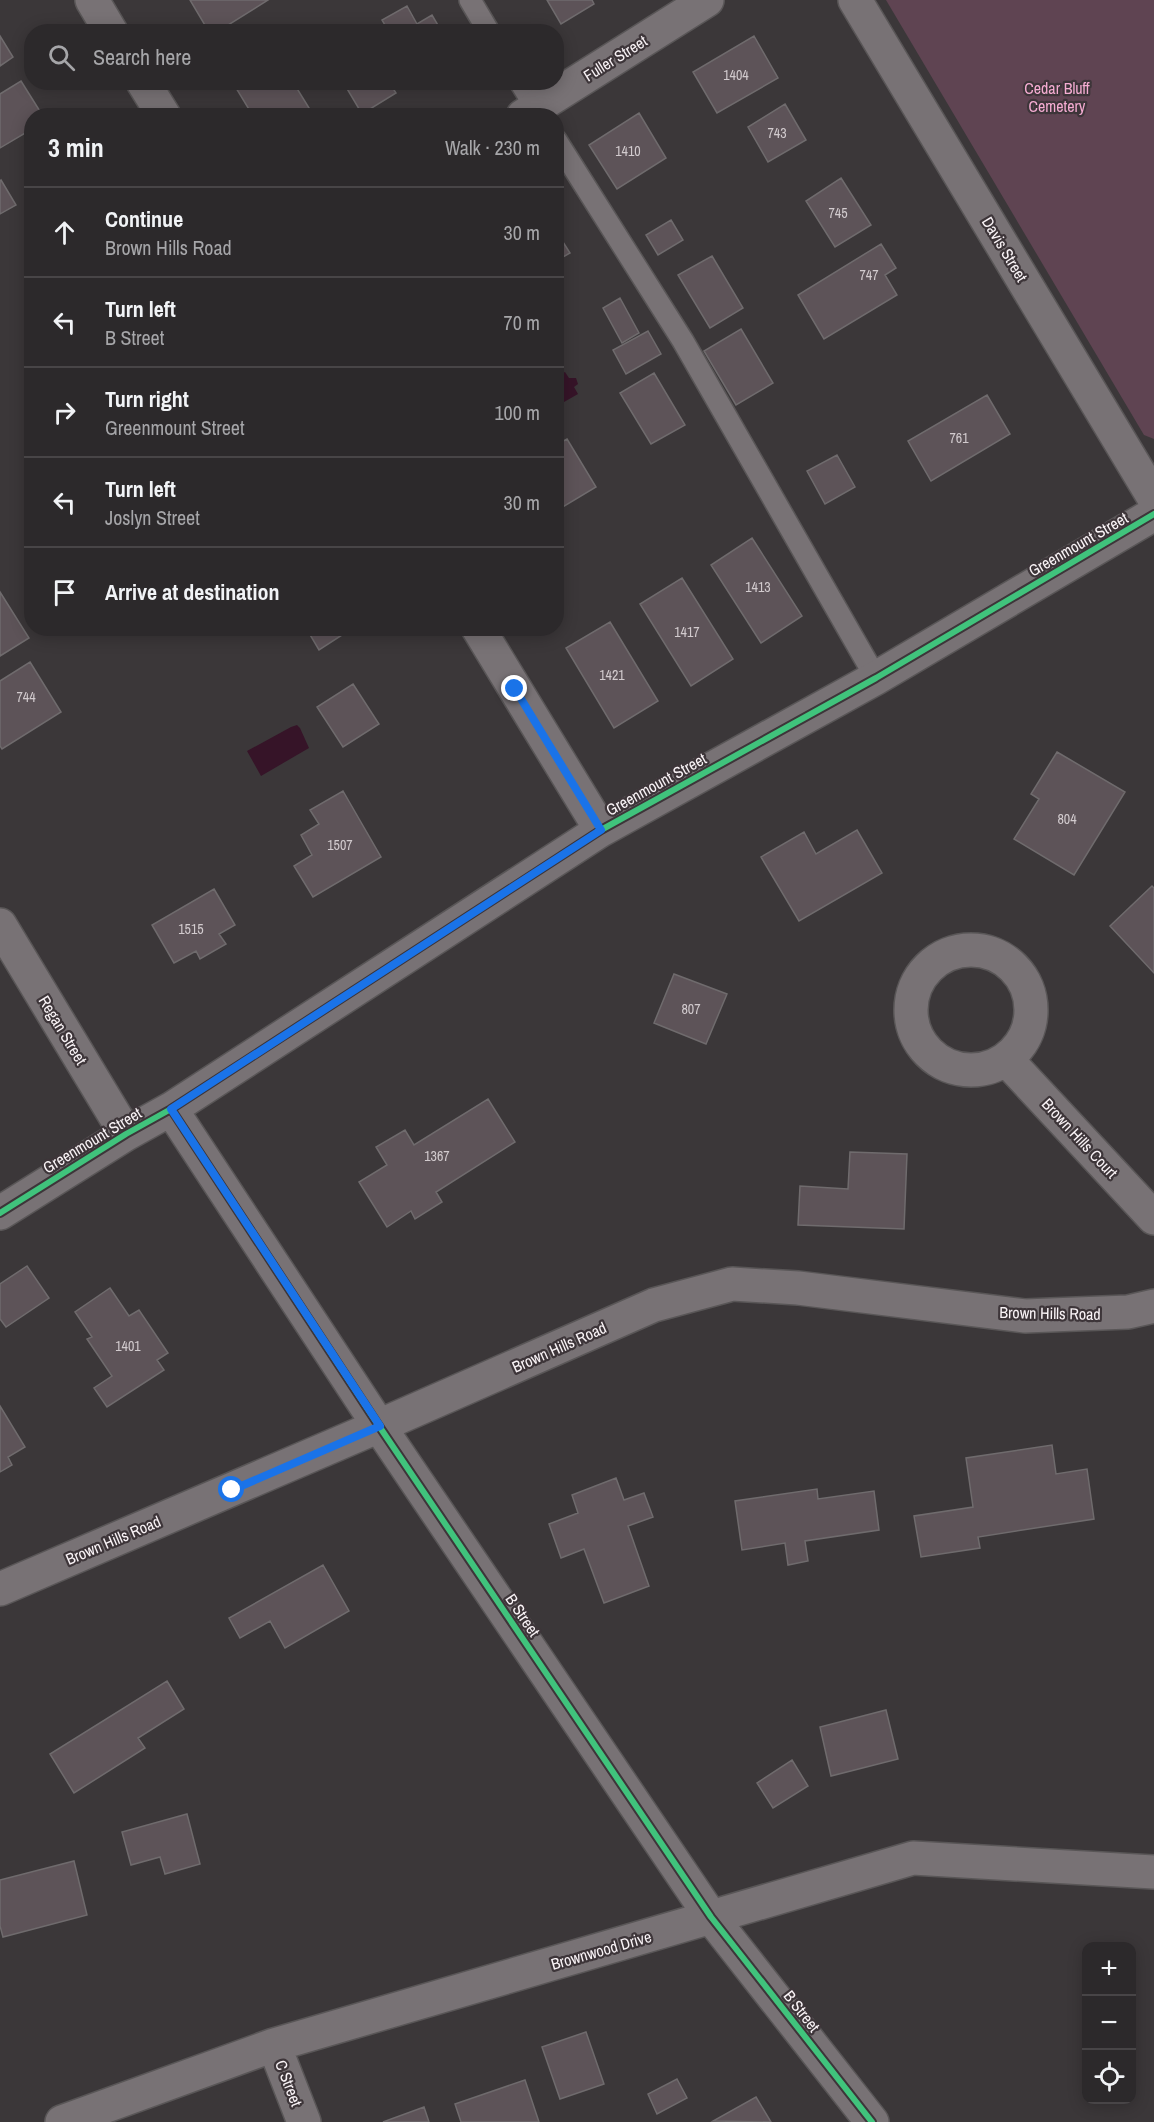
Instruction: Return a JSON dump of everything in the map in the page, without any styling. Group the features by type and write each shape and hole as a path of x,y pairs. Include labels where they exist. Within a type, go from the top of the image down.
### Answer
{"street":[{"path":"92,0 106,24"},
{"name":"Fuller Street","path":"564,85 706,0"},
{"name":"Davis Street","path":"855,0 1154,498"},
{"path":"148,90 159,108"},
{"name":"Fuller Street","path":"530,105 555,90"},
{"name":"Greenmount Street","path":"0,1213 126,1134 171,1109 601,830 876,678 1154,514"},
{"path":"483,636 601,830"},
{"name":"Regan Street","path":"0,925 126,1134"},
{"name":"Brown Hills Court","path":"1006,1059 1154,1218"},
{"name":"B Street","path":"171,1109 380,1426 711,1917 872,2122"},
{"name":"Brown Hills Road","path":"0,1589 380,1426 654,1305 732,1284 798,1288 1025,1316 1128,1312 1154,1306"},
{"name":"Brownwood Drive","path":"62,2122 274,2045 913,1858 1154,1872"},
{"name":"C Street","path":"274,2045 304,2122"}],"lane":[{"path":"470,0 484,24"},
{"path":"564,153 683,341 876,678"}],"green space":[{"name":"Cedar Bluff Cemetery","path":"886,0 1154,0 1154,439 1144,435"}],"shaded area":[{"path":"564,372 569,378 576,378 578,384 574,387 578,394 564,402"},
{"path":"297,725 309,748 261,776 247,751"}],"building":[{"path":"190,0 268,0 230,24 204,24"},
{"path":"547,0 592,0 594,4 561,24"},
{"path":"407,6 417,24 384,24 382,20"},
{"path":"432,15 437,24 417,24"},
{"path":"0,36 13,57 0,66"},
{"path":"754,36 778,78 717,113 693,72"},
{"path":"21,81 24,90 27,90 38,108 24,108 24,134 0,148 0,94"},
{"path":"237,90 298,90 309,108 248,108"},
{"path":"348,90 394,90 396,93 372,108 358,108"},
{"path":"785,104 806,140 768,162 748,127"},
{"path":"639,113 666,158 617,189 589,145"},
{"path":"841,178 871,225 835,247 806,201"},
{"path":"0,181 16,205 0,214"},
{"path":"671,220 683,240 658,255 646,235"},
{"path":"564,244 570,253 564,256"},
{"path":"881,244 896,268 885,275 897,295 824,339 798,295"},
{"path":"712,256 743,308 710,328 678,275"},
{"path":"620,298 639,333 622,343 603,308"},
{"path":"741,329 773,383 736,405 704,351"},
{"path":"648,331 661,354 626,374 613,350"},
{"path":"654,373 685,425 651,444 620,393"},
{"path":"987,395 1010,434 931,481 908,441"},
{"path":"567,439 596,487 564,506 564,441"},
{"path":"837,455 855,487 825,504 807,471"},
{"path":"752,538 802,616 761,643 711,565"},
{"path":"682,578 733,659 691,686 640,604"},
{"path":"0,592 24,630 24,636 29,638 0,656"},
{"path":"610,622 658,701 614,728 566,648"},
{"path":"311,636 341,636 319,650"},
{"path":"30,662 61,712 2,749 0,746 0,681"},
{"path":"353,684 379,724 343,747 317,707"},
{"path":"1057,752 1125,792 1074,875 1014,839 1039,799 1031,794"},
{"path":"343,791 381,857 313,897 294,866 312,855 301,835 319,824 310,810"},
{"path":"857,830 882,873 799,921 761,857 804,832 816,854"},
{"path":"1152,886 1154,888 1154,973 1110,926"},
{"path":"214,889 235,925 219,934 226,944 200,959 196,951 174,963 152,925"},
{"path":"674,974 727,994 706,1044 654,1023"},
{"path":"488,1099 515,1142 436,1192 442,1202 415,1219 411,1211 387,1227 359,1182 387,1165 376,1147 405,1130 414,1145"},
{"path":"850,1152 907,1154 904,1229 798,1225 800,1186 848,1189"},
{"path":"27,1266 49,1298 6,1327 0,1319 0,1284"},
{"path":"110,1288 129,1316 139,1310 168,1353 157,1360 164,1370 107,1407 94,1388 112,1376 87,1339 92,1337 75,1312"},
{"path":"0,1406 25,1447 8,1457 12,1465 0,1472"},
{"path":"1052,1445 1056,1474 1087,1469 1094,1519 978,1537 980,1548 921,1557 914,1516 973,1507 966,1458"},
{"path":"616,1478 624,1500 644,1493 653,1517 628,1526 649,1586 604,1603 584,1549 561,1558 549,1524 578,1513 572,1495"},
{"path":"817,1489 818,1499 874,1491 879,1530 805,1541 808,1561 788,1565 785,1543 742,1550 735,1501"},
{"path":"323,1565 349,1611 285,1648 270,1621 240,1638 229,1618"},
{"path":"167,1681 184,1709 138,1738 145,1748 74,1793 50,1754"},
{"path":"886,1710 898,1759 831,1776 820,1727"},
{"path":"792,1760 808,1786 773,1808 757,1783"},
{"path":"187,1814 200,1864 165,1874 160,1857 131,1865 122,1832"},
{"path":"74,1861 87,1915 3,1937 0,1926 0,1880"},
{"path":"586,2032 604,2084 560,2099 542,2047"},
{"path":"677,2079 687,2098 657,2114 648,2094"},
{"path":"525,2080 539,2122 461,2122 455,2104"},
{"path":"756,2097 771,2122 713,2121"},
{"path":"424,2107 429,2122 383,2122"}],"cycle path":[{"path":"0,1213 126,1134 171,1109 601,830 876,678 1154,514"},
{"path":"171,1109 379,1426 711,1917 872,2122"}],"route":[{"path":"232,1490 380,1426 171,1109 601,830 515,689"}]}
